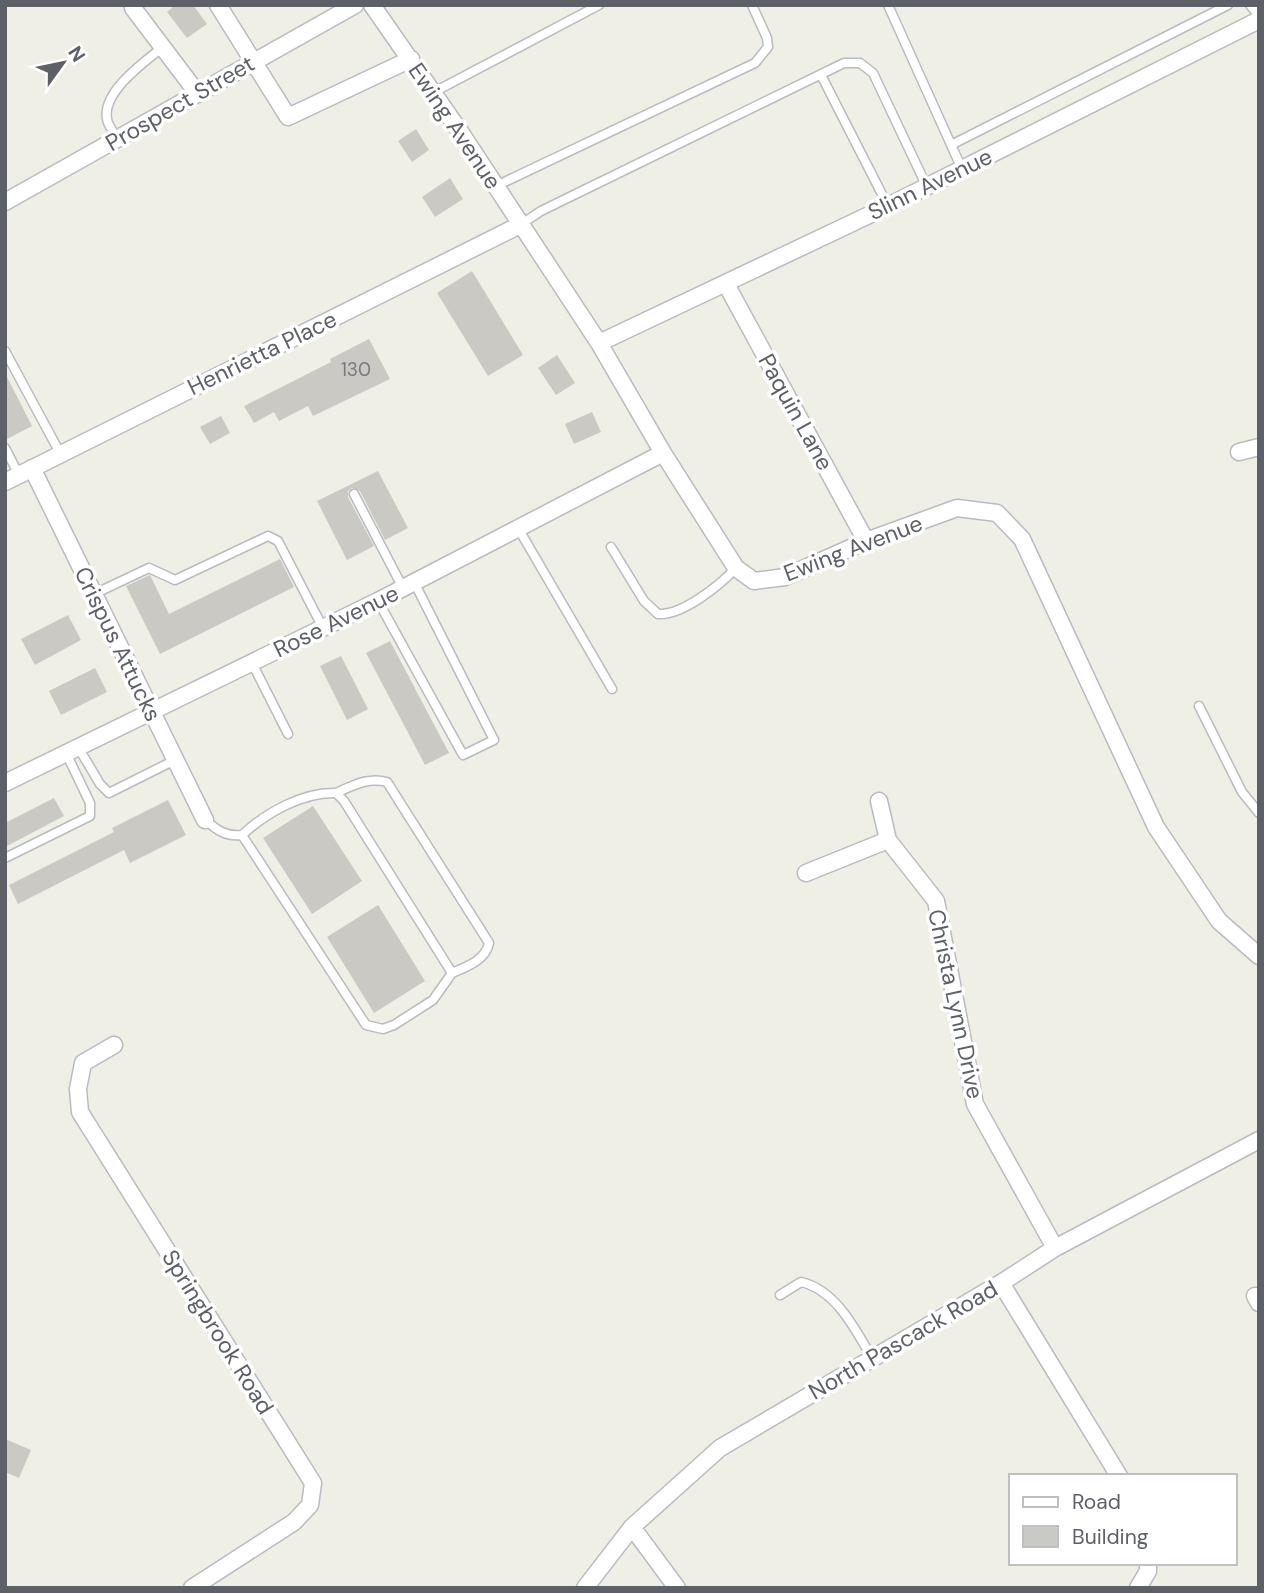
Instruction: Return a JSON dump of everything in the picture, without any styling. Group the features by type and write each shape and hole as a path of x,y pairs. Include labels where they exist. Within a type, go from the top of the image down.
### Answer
{"street":[{"path":"218,5 288,117 411,59"},
{"name":"Prospect Street","path":"5,202 355,5"},
{"name":"Ewing Avenue","path":"372,5 434,92 598,343 663,453 736,568 754,581 785,577 866,541 957,508 997,513 1022,539 1156,827 1219,921 1259,956"},
{"path":"133,8 198,94"},
{"name":"Slinn Avenue","path":"598,343 927,187 1259,18"},
{"name":"Henrietta Place","path":"19,475 520,225"},
{"name":"Paquin Lane","path":"726,284 866,541"},
{"path":"1239,452 1259,447"},
{"name":"Rose Avenue","path":"5,783 378,601 663,453"},
{"name":"Crispus Attucks","path":"19,475 94,594 205,820"},
{"name":"Christa Lynn Drive","path":"879,801 888,841 936,901 975,1104 1055,1248"},
{"path":"806,873 888,841"},
{"name":"Springbrook Road","path":"114,1045 83,1063 78,1089 80,1112 313,1483 310,1506 294,1522 192,1588"},
{"name":"North Pascack Road","path":"585,1588 632,1527 720,1447 1001,1283 1055,1248 1259,1140"},
{"path":"1001,1283 1118,1474"},
{"path":"632,1527 677,1588"},
{"path":"1138,1588 1148,1571 1148,1565"}],"lane":[{"path":"434,92 599,5"},
{"path":"496,186 755,63 768,47 767,38 752,5"},
{"path":"888,5 962,169"},
{"path":"951,145 1228,5"},
{"path":"1250,5 1259,18"},
{"path":"118,139 107,121 107,104 117,89 163,47"},
{"path":"520,225 541,211 844,63 860,63 873,73 927,187"},
{"path":"821,75 888,206"},
{"path":"5,351 60,453"},
{"path":"5,449 19,475"},
{"path":"354,494 495,740 463,755 378,601"},
{"path":"518,528 612,689"},
{"path":"94,594 149,568 175,580 268,536 278,541 323,628"},
{"path":"611,547 638,592 658,614 671,613 711,592 736,568"},
{"path":"252,663 288,734"},
{"path":"1199,706 1242,792 1259,813"},
{"path":"72,750 108,793 175,760"},
{"path":"5,858 90,816 90,803 72,750"},
{"path":"205,820 217,830 231,836 242,835 303,797 320,792 336,793 366,780 387,782 489,943 488,949 480,958 452,973 433,1000 394,1025 383,1029 366,1025 242,835"},
{"path":"336,793 344,801 452,973"},
{"path":"780,1294 801,1282 813,1285 849,1318 872,1358"}],"building":[{"path":"175,5 193,5 207,24 187,38 167,12"},
{"path":"416,129 429,150 412,162 398,141"},
{"path":"450,178 463,199 435,217 422,197"},
{"path":"472,271 523,355 488,376 437,293"},
{"path":"369,339 390,379 313,416 308,406 279,421 274,412 254,423 244,406 331,362 330,359"},
{"path":"557,355 575,383 556,395 538,368"},
{"path":"5,373 32,426 5,440"},
{"path":"592,412 601,432 574,444 565,424"},
{"path":"221,416 230,433 210,444 200,427"},
{"path":"378,471 408,528 385,540 360,491 352,488 348,491 348,497 374,546 347,560 317,501"},
{"path":"280,559 294,587 160,654 126,586 150,575 169,614"},
{"path":"68,615 81,640 35,665 21,639"},
{"path":"390,641 449,753 425,765 366,653"},
{"path":"341,656 368,709 347,720 320,666"},
{"path":"95,668 107,692 61,715 49,691"},
{"path":"54,798 64,816 5,847 5,823"},
{"path":"168,800 186,835 130,863 124,850 18,904 9,885 114,832 112,828"},
{"path":"313,806 362,881 312,914 263,838"},
{"path":"378,905 425,981 374,1013 327,937"},
{"path":"5,1439 31,1450 19,1478 5,1472"}]}
